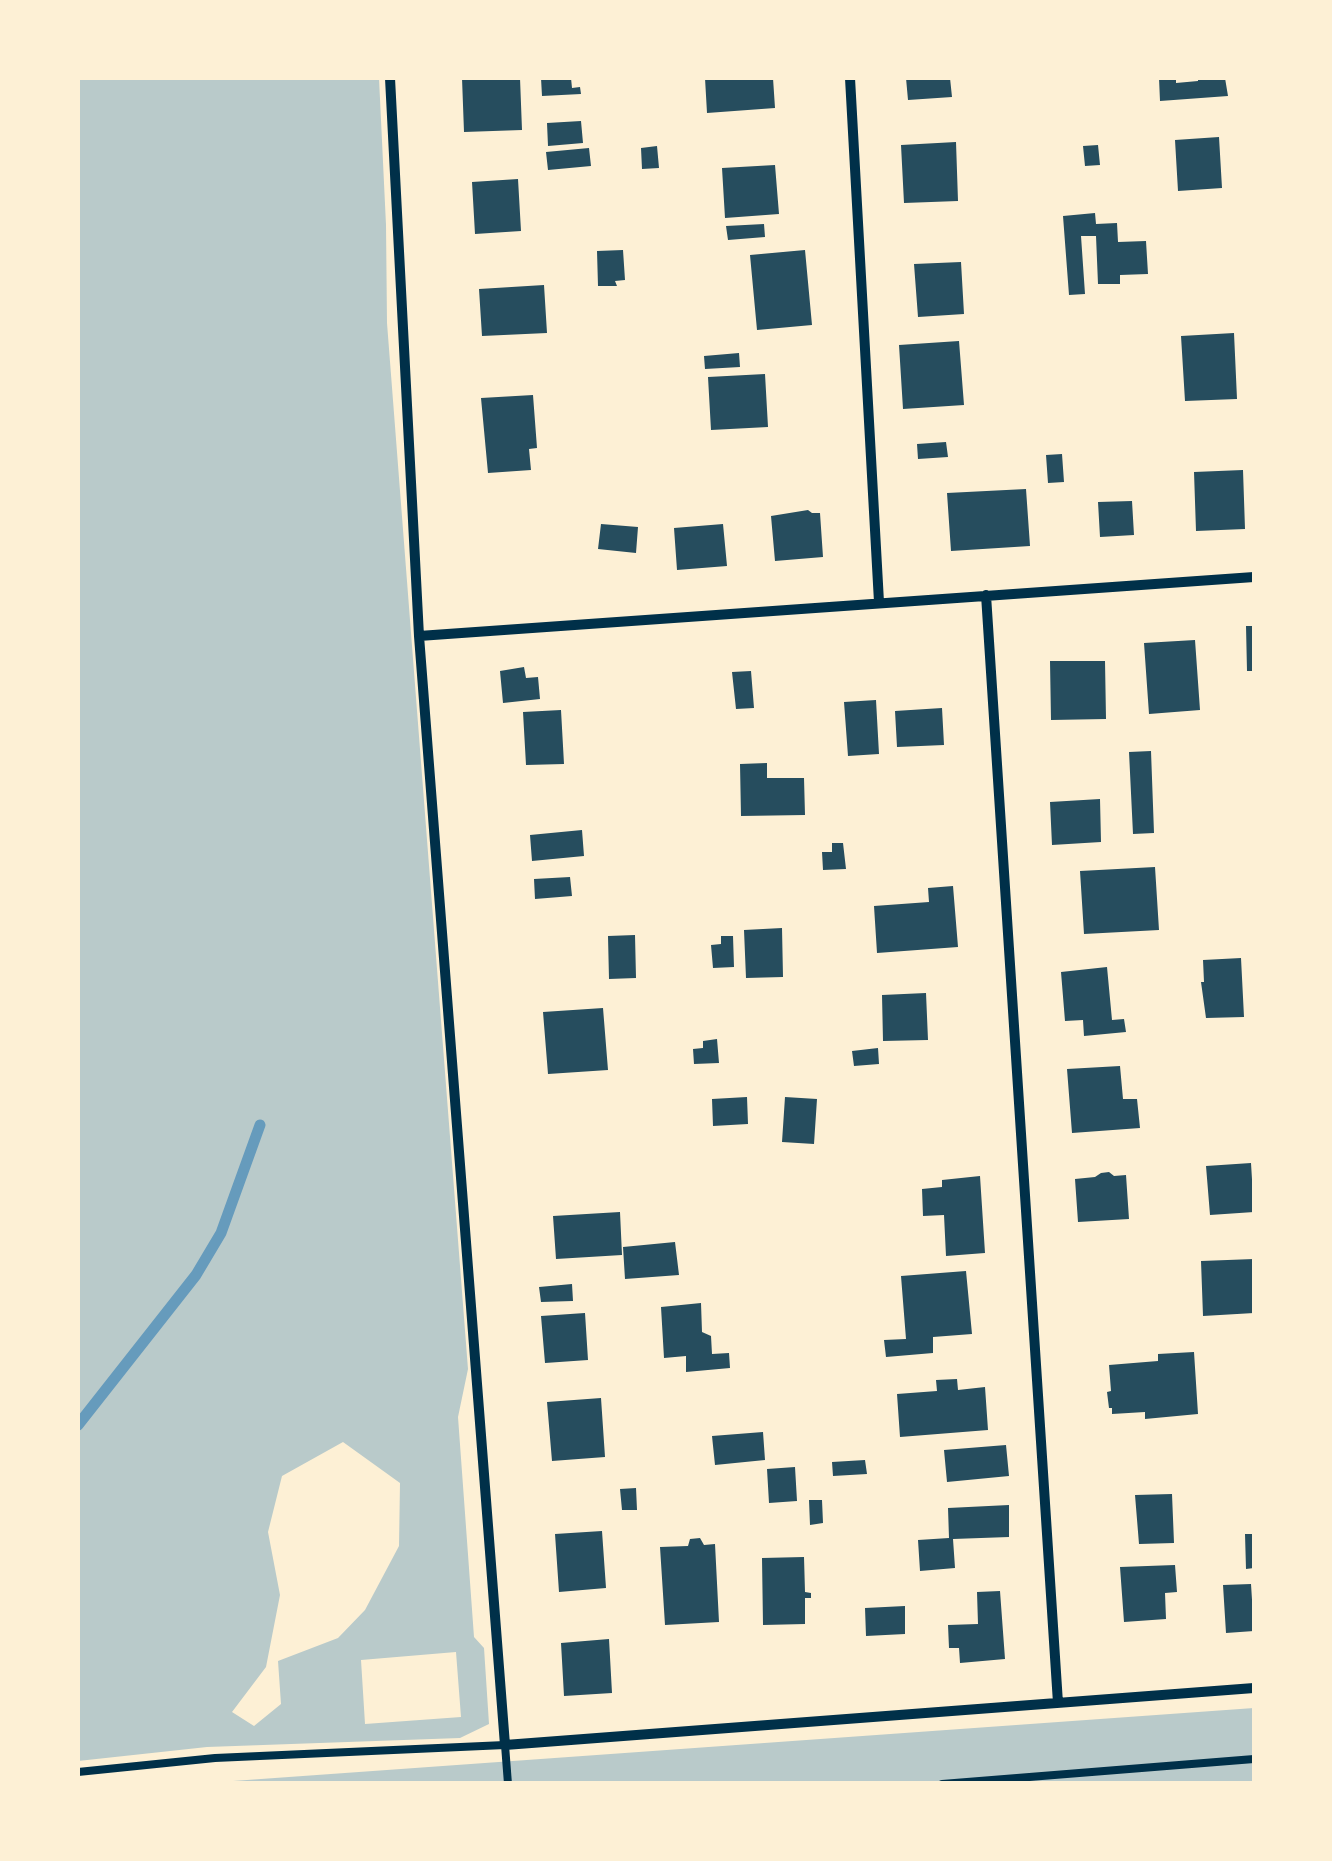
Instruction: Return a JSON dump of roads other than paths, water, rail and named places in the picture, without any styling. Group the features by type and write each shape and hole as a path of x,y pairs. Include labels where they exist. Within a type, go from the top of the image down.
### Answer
{"street":[{"path":"390,78 419,636 505,1745 1254,1688"},
{"path":"850,78 879,602"},
{"path":"419,636 1254,577"},
{"path":"986,595 1058,1703"}],"lane":[{"path":"78,1772 215,1758 505,1745 508,1784"},
{"path":"942,1784 1254,1760"}],"waterway":[{"path":"78,1425 196,1275 221,1233 260,1125"}]}
